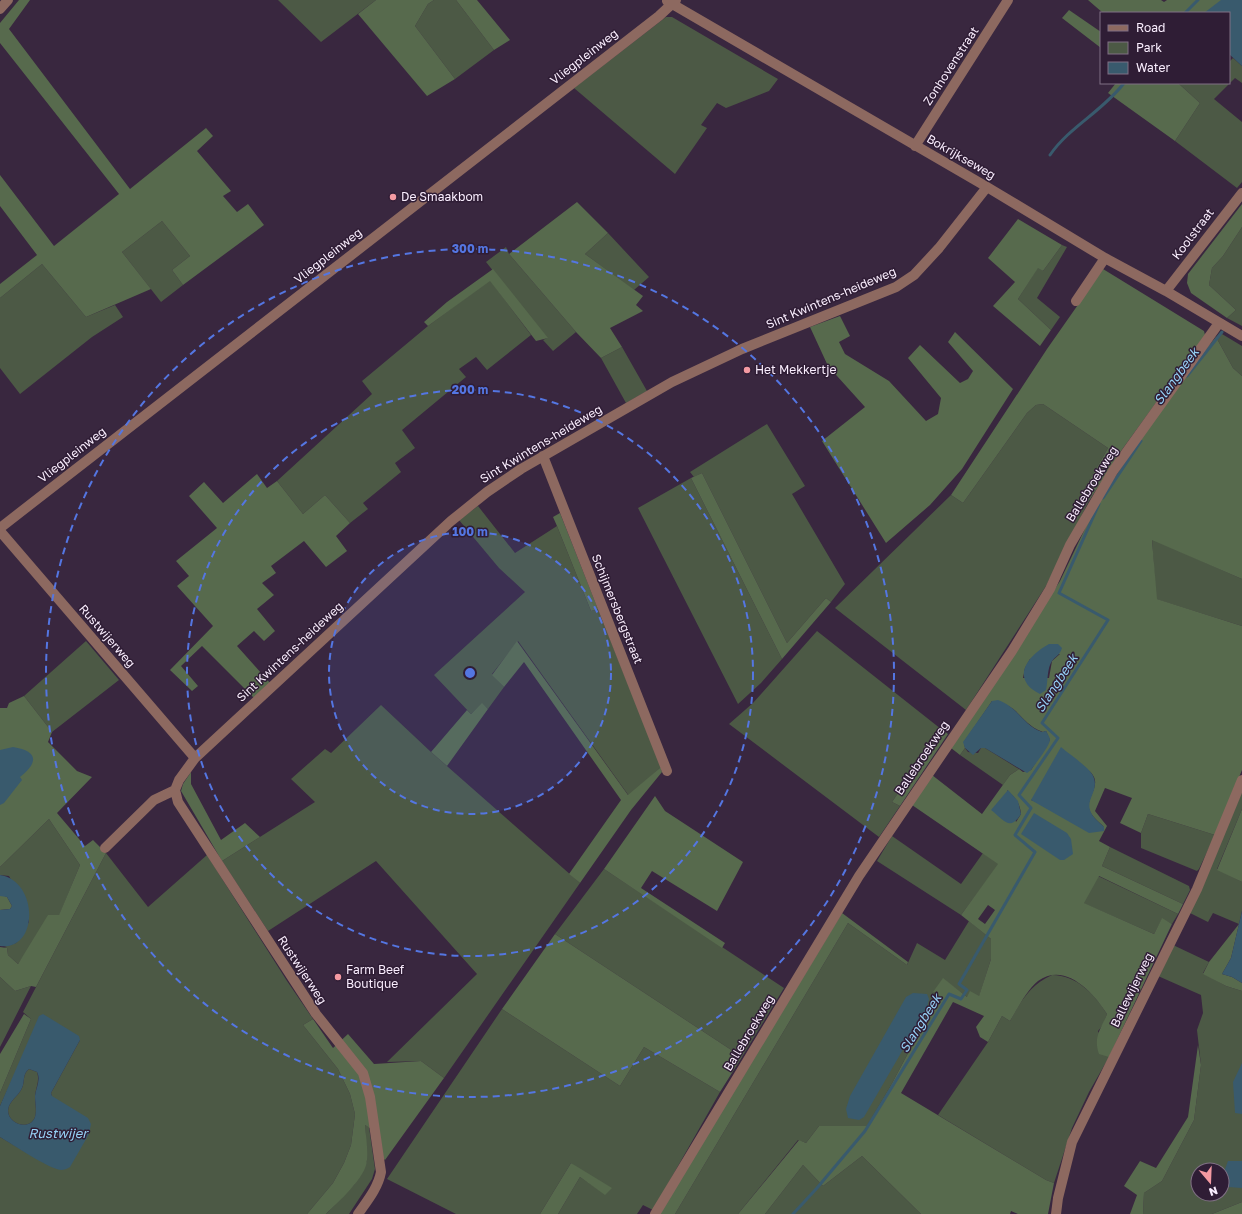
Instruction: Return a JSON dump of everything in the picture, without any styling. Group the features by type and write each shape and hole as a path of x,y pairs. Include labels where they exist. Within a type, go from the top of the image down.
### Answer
{"street":[{"path":"0,9 8,0"},
{"name":"Zonhovenstraat","path":"915,146 1008,0"},
{"name":"Bokrijkseweg","path":"671,1 915,146 1242,336"},
{"name":"Vliegpleinweg","path":"0,530 658,16 671,1"},
{"name":"Sint Kwintens-heideweg","path":"175,790 179,780 195,758 451,521 487,492 543,456 672,382 742,349 896,287 914,275 939,248 986,186"},
{"name":"Koolstraat","path":"1166,291 1242,193"},
{"path":"1076,300 1106,258"},
{"name":"Ballebroekweg","path":"655,1214 859,876 1026,628 1050,589 1070,546 1113,471 1219,323"},
{"name":"Schijmersbergstraat","path":"543,456 667,771"},
{"name":"Rustwijerweg","path":"0,530 195,758"},
{"name":"Ballewijerweg","path":"1056,1214 1058,1198 1072,1142 1197,889 1242,780"},
{"path":"104,848 154,800 175,790"},
{"name":"Rustwijerweg","path":"175,790 178,802 316,1014 363,1073 370,1097 381,1172 379,1180 372,1193 358,1214"}],"green space":[{"path":"19,0 30,0 9,29 130,189 206,128 213,136 197,151 231,191 223,196 237,212 248,204 264,225 183,285 172,270 190,256 162,221 122,252 151,289 86,317 42,264 0,298 0,284 37,255 0,206 0,175 54,246 119,194 0,43 0,23"},
{"path":"278,0 376,0 321,42"},
{"path":"376,0 434,0 428,4 415,26 455,79 427,96 358,14"},
{"path":"434,0 456,0 494,50 455,79 415,26 428,4"},
{"path":"456,0 477,0 510,40 494,50"},
{"path":"1088,0 1161,0 1164,2 1167,0 1232,0 1216,12 1102,12"},
{"path":"1069,10 1100,31 1100,47 1062,18"},
{"path":"666,17 672,17 778,79 769,91 726,108 717,103 701,125 707,128 675,174 574,88"},
{"path":"1233,58 1242,66 1242,83 1235,78 1230,83 1230,61"},
{"path":"1115,84 1179,84 1200,103 1175,141 1108,93"},
{"path":"1179,84 1229,84 1214,99 1242,122 1242,182 1237,188 1175,141 1200,103"},
{"path":"577,202 608,233 585,254 643,296 636,305 643,311 610,328 622,347 601,358 576,332 509,254"},
{"path":"1242,204 1242,227 1223,256 1212,268 1209,285 1236,310 1227,318 1191,293 1187,283 1188,274"},
{"path":"1018,219 1062,245 1043,271 1038,268 1018,299 1051,330 1040,346 993,306 1015,282 988,258"},
{"path":"162,221 190,256 172,270 183,285 161,302 122,252"},
{"path":"1242,227 1242,326 1227,318 1236,310 1209,285 1212,268 1223,256"},
{"path":"608,233 649,277 634,290 585,254"},
{"path":"1062,245 1067,247 1037,298 1060,317 1051,330 1018,299 1038,267 1043,271"},
{"path":"506,247 509,254 576,332 553,351 543,340 547,338 486,262"},
{"path":"42,264 86,317 115,305 123,317 92,337 20,394 0,368 0,298"},
{"path":"493,269 548,338 536,341 490,281 428,326 424,322 447,302"},
{"path":"1103,269 1204,331 1205,335 1121,451 1089,501 1080,496 1108,448 1043,404 1036,405 1027,413 963,503 951,495 1047,349"},
{"path":"490,280 531,335 487,370 476,357 459,369 466,377 402,430 415,448 395,463 401,472 363,503 368,509 350,523 325,495 303,514 277,481 372,394 362,381 428,326"},
{"path":"840,316 850,336 839,342 845,354 889,381 926,421 938,414 941,398 908,358 920,345 960,383 968,379 973,371 948,342 955,332 1013,389 962,469 930,505 886,543 822,441 865,407 828,366 810,327"},
{"path":"1222,334 1242,346 1242,376 1233,368 1216,337"},
{"path":"1216,337 1233,368 1242,376 1242,579 1152,540 1157,599 1242,626 1242,770 1215,835 1148,814 1141,833 1120,823 1132,798 1105,788 1095,811 1107,826 1099,841 1110,847 1102,866 1183,904 1178,914 1099,876 1084,903 1154,934 1162,918 1172,924 1109,1057 1099,1054 1097,1048 1098,1033 1107,1014 1095,997 1078,982 1068,977 1058,975 1048,976 1038,981 1034,985 1022,1000 1010,1021 1002,1016 988,1042 980,1037 976,1027 984,1016 953,1002 901,1093 1046,1180 1054,1183 1048,1214 1018,1214 1011,1211 1010,1214 921,1214 862,1156 823,1186 803,1165 765,1214 738,1214 799,1140 806,1143 819,1126 867,1126 890,1087 937,999 936,992 933,992 943,978 967,997 970,991 979,996 991,959 991,939 961,915 998,864 912,805 932,775 982,814 1010,775 1019,769 1023,772 1031,770 1050,740 1046,731 1043,732 1035,728 1014,710 1001,703 992,701 964,742 965,748 960,755 951,748 1060,581 1093,512 1186,374","holes":["1060,654 1052,661 1049,678 1023,678 1025,668 1030,659","1088,770 1093,775 1095,780 1089,809 1093,816 1104,827 1031,800","1007,790 1015,798 1020,807 1021,814 1016,822","988,905 995,910 985,924 978,919"]},
{"path":"622,347 647,391 626,403 601,358"},
{"path":"1043,404 1108,448 1080,496 1089,501 1046,586 966,710 835,608 951,495 963,503 1027,413 1036,405"},
{"path":"767,424 805,486 792,494 845,584 831,602 826,598 787,643 702,473 694,477 690,472"},
{"path":"702,473 787,643 826,598 831,602 782,659 691,478"},
{"path":"257,474 267,488 277,481 303,514 325,495 350,523 336,536 347,551 326,567 304,541 271,566 276,573 262,583 274,595 257,609 275,631 264,641 254,631 237,646 270,683 254,698 202,646 181,666 198,686 192,691 170,670 213,626 177,586 189,576 176,561 217,528 189,496 204,482 223,503"},
{"path":"691,478 782,659 761,683 738,704 638,508"},
{"path":"478,506 515,553 557,526 591,611 598,609 661,767 629,796 518,641 492,674 504,687 488,709 482,704 471,714 434,675 525,592 499,568 459,520"},
{"path":"560,513 598,609 591,611 553,517"},
{"path":"1152,539 1242,579 1242,626 1156,599"},
{"path":"817,631 941,729 892,802 900,806 879,837 729,724 753,703"},
{"path":"86,641 119,680 52,732 24,696"},
{"path":"517,641 628,795 661,767 662,772 631,810 580,883 569,874 621,800 524,662 504,687 492,675"},
{"path":"24,696 52,732 48,742 77,771 92,777 57,813 85,846 93,840 106,853 36,987 31,986 15,991 0,977 0,947 7,948 8,955 18,964 48,915 59,915 80,865 49,819 0,867 0,708 7,708 9,703"},
{"path":"482,703 488,709 447,766 431,752 467,710 471,714"},
{"path":"381,705 431,752 580,883 444,1078 421,1061 387,1062 477,974 376,861 268,931 222,861 315,802 291,779 325,749 331,753"},
{"path":"941,729 948,734 900,806 892,802"},
{"path":"965,748 968,752 978,753 981,748 985,748 1019,769 1010,775 1003,785 960,755"},
{"path":"191,772 191,784 221,840 245,823 260,837 222,861 181,791 183,784"},
{"path":"1242,792 1242,809 1217,869 1242,882 1242,911 1239,924 1213,913 1208,922 1190,913"},
{"path":"655,796 665,811 743,862 717,911 652,871 641,888 725,943 722,948 604,869"},
{"path":"1242,809 1242,882 1217,870"},
{"path":"1148,814 1215,835 1197,871 1141,848 1141,833"},
{"path":"49,819 80,865 59,916 30,947 18,964 8,955 7,948 4,947 16,943 29,922 29,913 9,876 0,875 0,867"},
{"path":"892,836 961,884 983,853 999,864 961,915 877,861"},
{"path":"1110,847 1189,886 1190,890 1183,904 1102,866"},
{"path":"106,853 148,907 207,855 287,981 313,1019 303,1025 338,1069 350,1094 355,1114 351,1145 344,1163 333,1183 307,1214 0,1214 0,1137 27,1153 52,1096 51,1093 80,1040 17,1069 0,1106 0,1093 31,1019 23,1012"},
{"path":"604,869 784,988 742,1057 555,934"},
{"path":"1098,876 1178,914 1172,924 1162,919 1154,934 1083,903"},
{"path":"2,895 7,897 12,906 10,909 0,910 0,896"},
{"path":"842,913 908,962 907,965 848,923 675,1214 659,1214"},
{"path":"969,921 991,939 991,959 979,997 967,997 943,979 934,992 936,992 937,999 890,1087 867,1126 819,1126 806,1143 798,1140 738,1214 675,1214 848,923 907,965 917,943 945,960"},
{"path":"1239,924 1231,958 1222,974 1232,977 1242,983 1242,991 1226,986 1203,974 1209,962"},
{"path":"555,934 742,1057 720,1092 644,1047 620,1086 502,1009"},
{"path":"1173,945 1209,962 1203,973 1226,986 1242,991 1242,1202 1212,1214 1143,1214 1144,1193 1162,1181 1194,1120 1201,1065 1197,1030 1203,1013 1201,995 1158,976"},
{"path":"1052,975 1069,978 1077,982 1091,993 1107,1014 1103,1025 1098,1031 1109,1057 1089,1092 1072,1128 1054,1183 1046,1180 938,1115 988,1042 1002,1016 1010,1021 1027,994 1044,979"},
{"path":"0,977 15,991 31,986 0,1047"},
{"path":"502,1009 620,1086 644,1047 720,1092 653,1210 643,1205 637,1214 558,1214 580,1177 605,1194 571,1163 540,1214 456,1214 387,1179"},
{"path":"24,1014 31,1019 0,1093 0,1054"},
{"path":"313,1019 333,1048 348,1034 374,1064 421,1061 444,1078 385,1160 382,1157 378,1133 365,1125 367,1160 362,1174 351,1189 326,1214 307,1214 333,1183 344,1163 351,1145 355,1114 350,1094 338,1069 303,1025"},
{"path":"1198,1045 1201,1065 1194,1120 1162,1181 1144,1193 1143,1214 1130,1214 1137,1195 1124,1186 1140,1161 1156,1168 1188,1117"},
{"path":"29,1069 37,1072 38,1075 35,1096 36,1115 32,1122 23,1125 13,1121 8,1112 10,1104 23,1086 25,1073"},
{"path":"365,1125 369,1127 375,1169 372,1179 349,1214 326,1214 354,1185 367,1161"},
{"path":"862,1156 921,1214 765,1214 803,1165 823,1186"},
{"path":"571,1163 612,1188 605,1195 580,1177 558,1214 540,1214"},
{"path":"1242,1202 1242,1214 1212,1214"}],"water":[{"path":"1221,0 1242,0 1242,66 1230,55 1230,12 1205,12"},
{"path":"1049,644 1058,644 1062,648 1050,664 1046,690 1040,694 1031,688 1026,682 1024,675 1025,668 1034,655"},
{"path":"998,700 1011,707 1035,729 1042,732 1046,731 1050,738 1045,751 1027,773 985,748 981,748 973,755 965,748 963,742 992,701"},
{"path":"13,747 27,751 31,754 33,762 26,772 20,777 22,780 4,803 0,805 0,750"},
{"path":"1061,747 1092,774 1095,784 1089,806 1091,813 1104,827 1104,831 1089,833 1031,800"},
{"path":"1008,790 1018,801 1021,814 1014,822 1010,823 1003,820 991,810"},
{"path":"1034,813 1067,833 1071,839 1073,854 1064,860 1060,860 1021,834"},
{"path":"0,875 13,880 22,889 27,901 29,915 27,927 22,938 13,945 0,946 0,910 10,909 12,906 7,897 0,896"},
{"path":"1242,911 1242,983 1232,977 1222,974 1231,958"},
{"path":"913,993 927,994 929,999 927,1008 864,1117 859,1120 848,1118 846,1109 850,1096 906,997"},
{"name":"Rustwijer","path":"43,1014 79,1036 80,1040 51,1093 52,1096 88,1118 91,1124 89,1134 70,1167 63,1170 55,1169 30,1156 0,1137 0,1106 39,1016","holes":["29,1069 37,1072 38,1081 35,1096 35,1117 32,1122 28,1124 18,1124 10,1117 8,1112 9,1106 22,1088 24,1076 27,1071"]},
{"path":"1242,1063 1242,1114 1235,1113 1233,1082"},
{"path":"1242,1161 1242,1188 1230,1187 1230,1162 1228,1162"}],"waterway":[{"name":"Slangbeek","path":"1186,12 1198,0"},
{"name":"Slangbeek","path":"1050,155 1076,127 1116,93 1123,84"},
{"name":"Slangbeek","path":"1187,376 1222,332"},
{"name":"Slangbeek","path":"1103,498 1141,441"},
{"name":"Slangbeek","path":"793,1214 865,1131 949,994 961,999 967,990 959,984 1035,852 1015,835 1031,808 1019,795 1058,738 1042,723 1108,620 1059,593 1099,504"}],"place":[{"name":"De Smaakbom","path":"393,197"},
{"name":"Het Mekkertje","path":"747,370"},
{"name":"Farm Beef Boutique","path":"338,977"}]}
